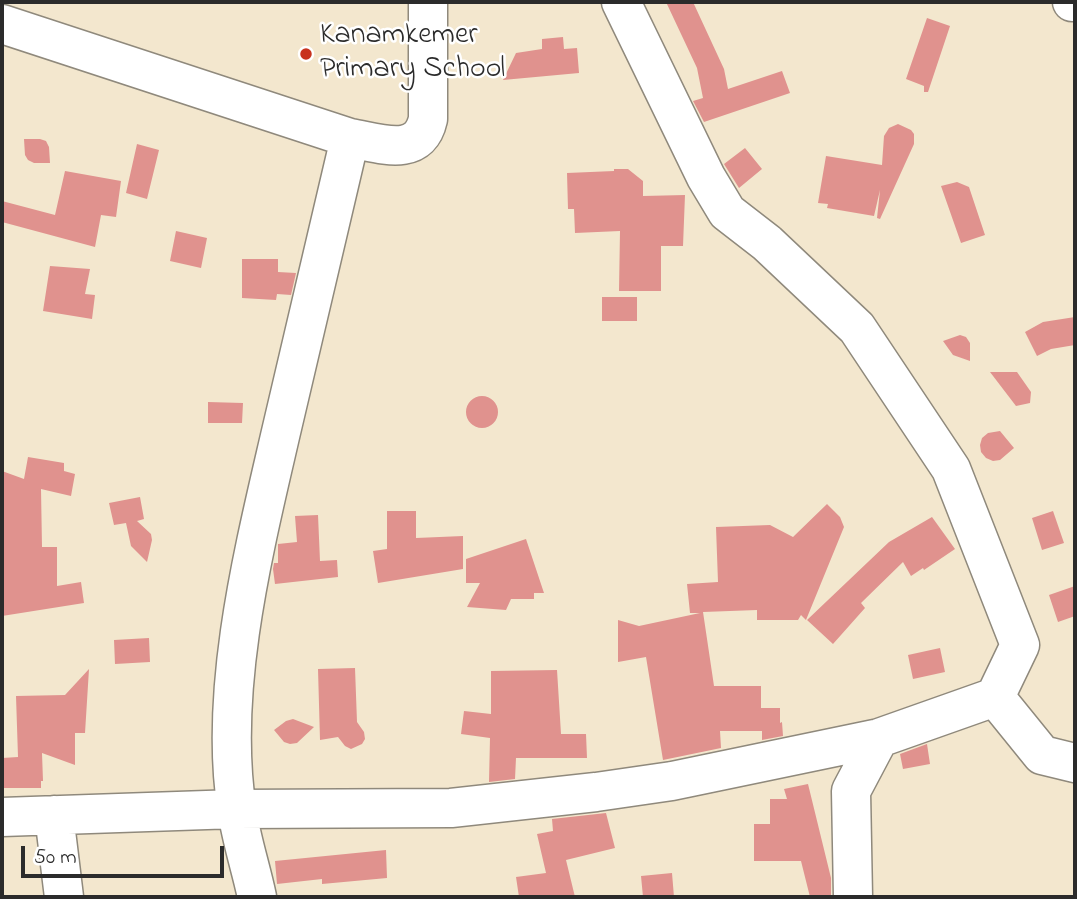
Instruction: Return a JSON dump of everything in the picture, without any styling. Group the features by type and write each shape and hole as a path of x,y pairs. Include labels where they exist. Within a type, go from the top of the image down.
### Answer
{"street":[{"path":"2,24 350,138 400,147 414,142 426,129 428,119 428,2"},
{"path":"2,817 236,809 451,808 543,798 672,782 879,738 995,697 1020,645 951,469 857,328 767,243 727,212 706,177 621,2"},
{"path":"257,897 236,809 233,709 240,635 272,470 350,138"},
{"path":"995,697 1042,755 1075,763"},
{"path":"853,897 851,791 879,738"},
{"path":"54,815 64,897"}],"building":[{"path":"666,2 693,2 724,69 728,89 782,71 790,93 704,122 693,101 703,98 697,68"},
{"path":"927,18 950,26 928,92 924,92 924,86 906,79"},
{"path":"563,37 564,49 577,48 579,73 503,80 516,53 542,49 542,39"},
{"path":"898,124 911,130 914,144 880,219 877,218 880,190 874,216 827,208 828,204 818,203 826,156 882,165 884,136 889,128"},
{"path":"24,139 46,141 50,163 34,163 28,160"},
{"path":"137,144 159,150 147,199 126,193"},
{"path":"745,148 762,169 739,188 724,164"},
{"path":"628,169 643,181 643,196 685,195 683,246 661,246 661,291 619,291 620,231 575,233 574,209 568,209 567,173"},
{"path":"65,171 121,181 116,217 101,215 95,247 2,222 2,201 55,215"},
{"path":"957,182 969,187 985,235 961,243 941,186"},
{"path":"176,231 207,238 201,268 170,261"},
{"path":"242,259 278,259 278,272 296,273 291,295 277,294 276,300 242,298"},
{"path":"50,266 90,269 85,294 95,295 92,319 43,311"},
{"path":"602,297 637,297 637,321 602,321"},
{"path":"1075,317 1075,345 1051,349 1037,356 1025,332 1043,322"},
{"path":"960,335 966,337 970,343 970,361 953,355 943,341"},
{"path":"990,372 1017,372 1031,392 1030,403 1016,406"},
{"path":"482,396 494,400 498,412 494,424 482,428 470,424 466,412 470,400"},
{"path":"208,402 243,403 242,423 208,423"},
{"path":"1000,431 1014,448 1000,460 993,461 981,452 980,445 982,438 988,433"},
{"path":"28,457 64,463 64,471 75,474 71,496 41,489 42,547 57,547 57,586 81,582 84,603 2,616 2,471 24,479"},
{"path":"140,497 144,519 137,521 151,534 152,540 147,562 131,546 126,523 114,525 109,503"},
{"path":"827,504 840,517 844,527 806,620 801,615 798,620 757,620 757,610 703,612 714,686 761,686 761,708 780,708 783,736 762,740 762,731 720,731 721,748 663,760 646,657 618,662 618,620 639,626 700,613 690,613 687,584 718,582 716,527 770,525 793,537"},
{"path":"387,511 416,511 416,538 463,536 463,569 378,583 373,551 387,549"},
{"path":"1053,511 1064,543 1042,550 1032,518"},
{"path":"318,515 320,561 337,560 338,577 275,584 273,569 274,563 278,563 278,544 297,542 295,516"},
{"path":"932,517 955,549 911,576 903,562 861,603 865,608 833,644 807,620 889,542"},
{"path":"526,539 544,593 534,593 534,599 511,599 506,610 467,607 480,583 466,583 466,559"},
{"path":"1075,586 1075,616 1058,622 1049,595"},
{"path":"149,638 150,662 115,664 114,640"},
{"path":"940,648 945,672 913,679 908,655"},
{"path":"355,668 357,722 365,739 362,744 351,749 338,737 320,740 318,669"},
{"path":"89,669 85,733 75,733 75,765 42,753 41,788 2,788 2,758 18,757 16,696 65,695"},
{"path":"557,670 561,734 586,734 587,758 516,758 515,779 489,782 490,738 461,734 464,711 491,714 491,671"},
{"path":"293,719 314,727 297,743 290,744 284,742 274,730"},
{"path":"927,744 930,764 903,769 900,754"},
{"path":"808,784 831,878 831,897 810,897 801,861 754,861 754,824 770,824 770,799 787,799 784,789"},
{"path":"606,813 615,848 566,860 575,897 519,897 516,877 546,873 537,834 553,831 552,819"},
{"path":"386,850 387,878 322,884 322,879 277,884 275,861"},
{"path":"672,873 674,897 643,897 641,876"}],"place":[{"name":"Kanamkemer Primary School","path":"306,54"}]}
